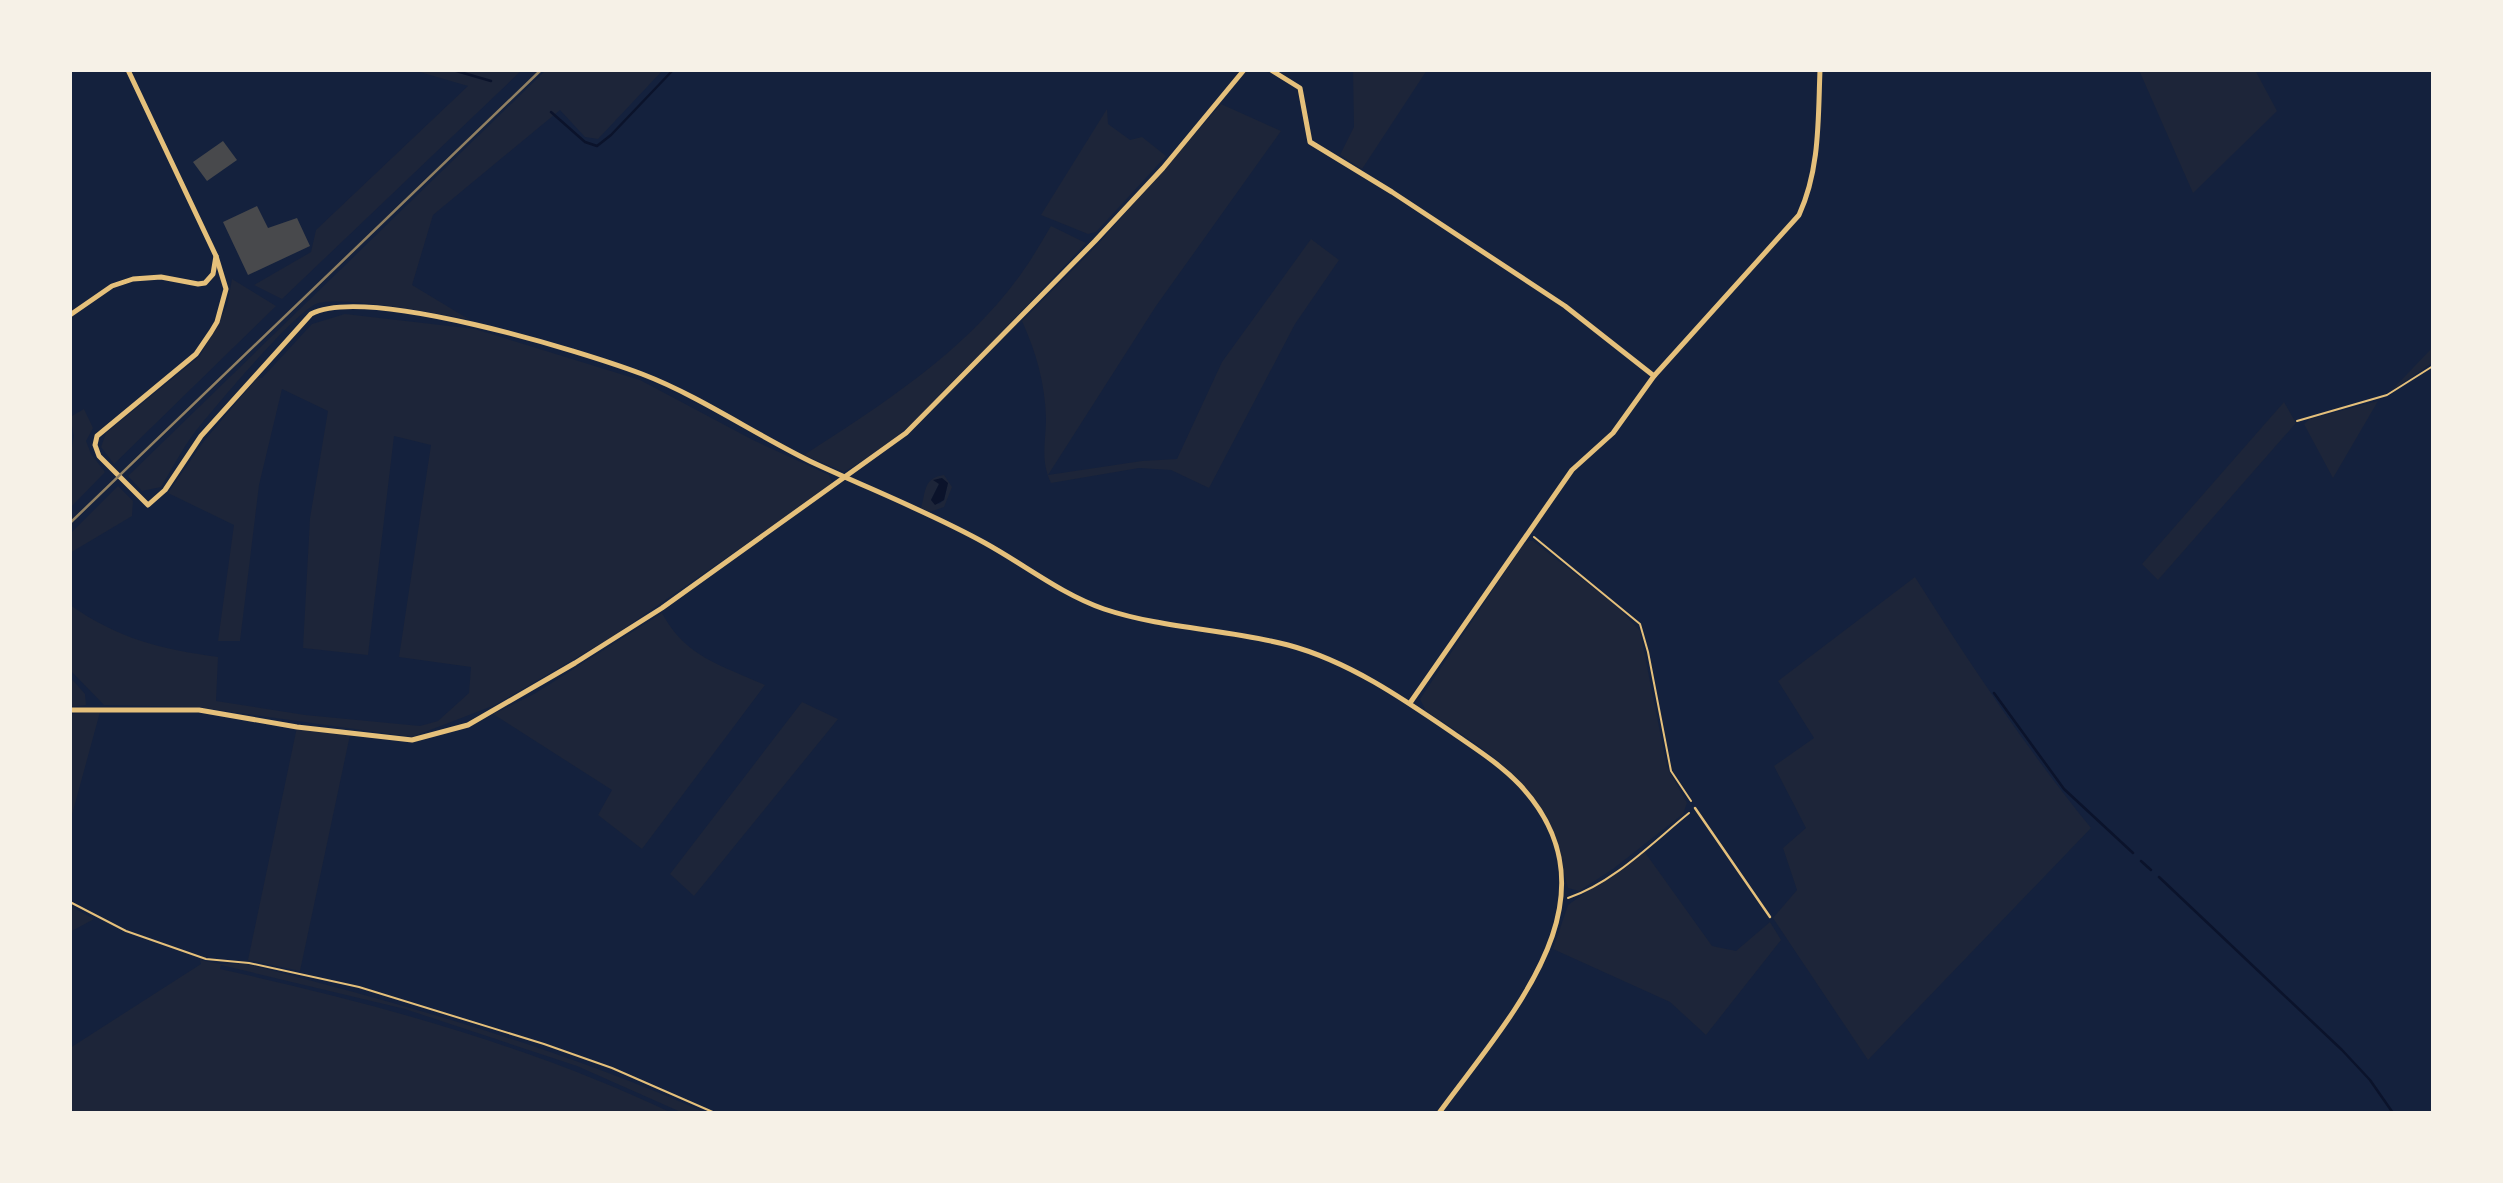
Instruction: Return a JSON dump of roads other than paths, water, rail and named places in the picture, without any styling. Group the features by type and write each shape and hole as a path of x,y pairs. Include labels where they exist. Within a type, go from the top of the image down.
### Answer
{"street":[{"path":"128,70 216,256 226,289 217,322 196,354 102,429 95,445 99,456 148,505 158,499 201,436 311,314 336,306 439,316 643,374 845,478 985,543 1045,581 1097,606 1145,621 1267,641 1307,651 1349,669 1410,703 1485,755 1530,797 1556,847 1562,870 1563,900 1551,942 1525,993 1439,1113"},
{"path":"70,710 199,710 297,727 412,740 468,725 576,663 662,608 884,451 929,413 1163,168 1244,70"},
{"path":"1271,70 1300,88 1310,142 1471,243 1591,324 1654,376"},
{"path":"1410,703 1573,470 1612,433 1654,376 1799,215 1811,190 1815,168 1820,70"},
{"path":"70,315 113,286 133,279 161,277 186,283 205,283 213,274 216,256"}],"lane":[{"path":"1695,808 1770,917"}],"waterway":[{"path":"453,70 491,81"},
{"path":"551,112 585,142 597,146 611,135 673,70"},
{"path":"1994,693 2064,789 2133,853"},
{"path":"2141,861 2151,870"},
{"path":"2159,877 2342,1050 2370,1080 2393,1113"}],"railway":[{"path":"70,523 541,70"}]}
